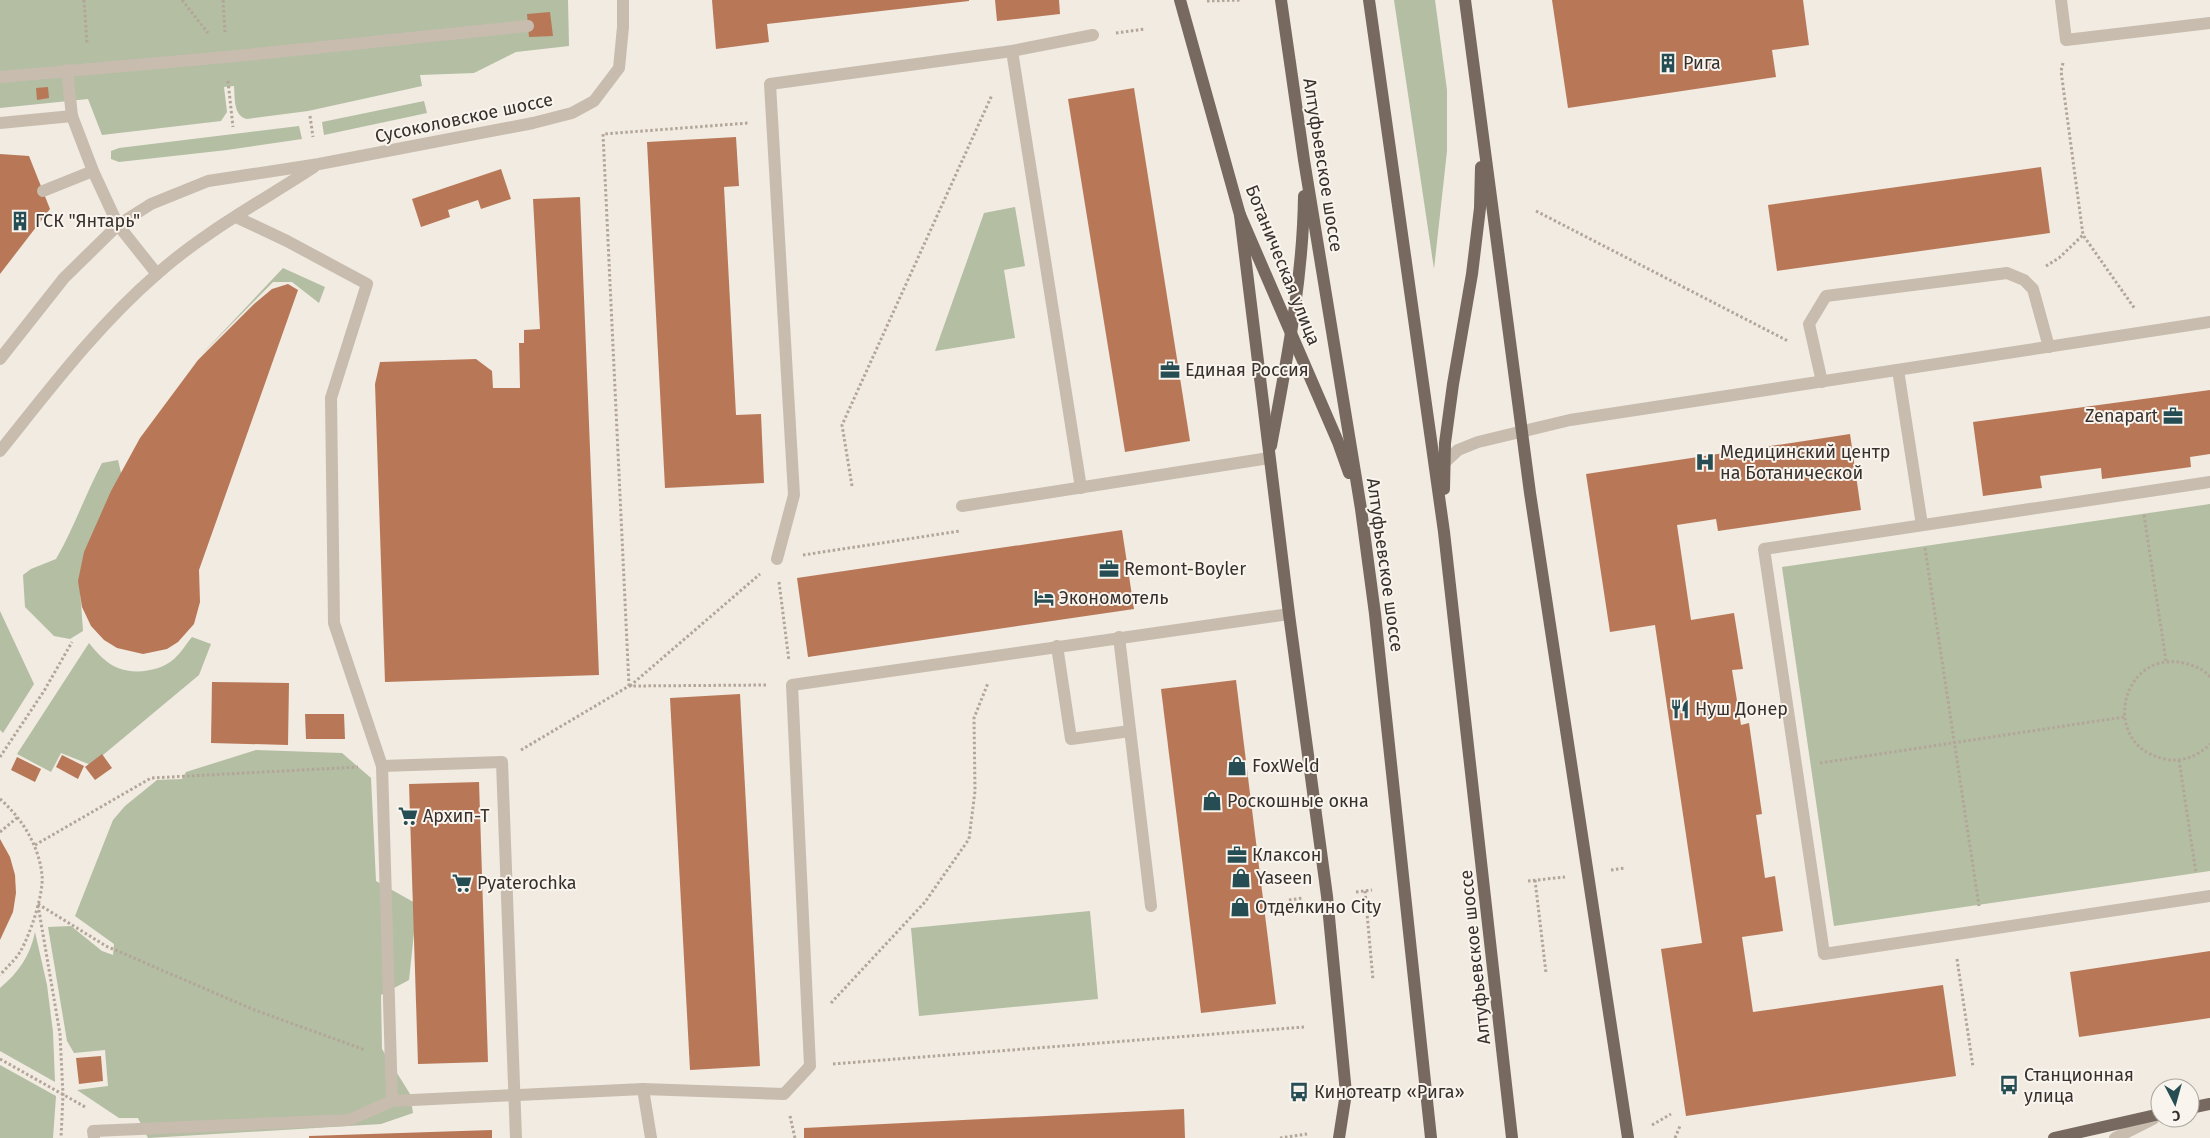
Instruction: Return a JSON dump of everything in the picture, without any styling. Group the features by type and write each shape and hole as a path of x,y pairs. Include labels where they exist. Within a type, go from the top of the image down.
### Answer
{"main road":[{"name":"Ботаническая улица","path":"1180,0 1240,215 1338,442 1361,509"},
{"name":"Алтуфьевское шоссе","path":"1281,0 1304,160 1361,509 1378,644 1430,1135"},
{"name":"Алтуфьевское шоссе","path":"1369,0 1444,532 1511,1132"},
{"path":"1465,0 1521,431 1628,1138"},
{"path":"1444,532 1445,443 1479,218 1483,128"},
{"path":"1269,458 1292,334 1303,222 1304,160"},
{"path":"1240,215 1269,458 1327,896 1344,1054 1346,1093 1339,1138"},
{"path":"2054,1138 2150,1117"}],"street":[{"name":"Сусоколовское шоссе","path":"0,359 64,278 118,225 151,204 208,181 319,164 533,123 572,113 594,101 619,68 623,27 623,0"},
{"path":"2061,0 2066,40 2210,23"},
{"path":"0,77 226,57 528,26"},
{"path":"776,560 794,495 770,84 1012,51 1094,35"},
{"path":"1012,51 1080,488"},
{"path":"67,70 72,116 93,171 118,225 157,274"},
{"path":"0,123 72,116"},
{"name":"Сусоколовское шоссе","path":"0,451 81,351 157,274 236,217 319,164"},
{"path":"43,191 93,171"},
{"path":"236,217 287,241 367,284 331,398 334,623 382,766 392,1101"},
{"path":"1822,382 1809,324 1826,296 2007,273 2024,280 2033,289 2048,347"},
{"path":"1444,463 1458,450 1478,442 1570,420 2210,322"},
{"path":"1898,370 1922,525"},
{"path":"962,506 1269,458"},
{"path":"2205,897 1824,954 1764,549 2210,482"},
{"path":"94,1138 93,1130 349,1120 392,1101 643,1089 784,1094 810,1066 792,685 1289,614"},
{"path":"1119,637 1151,906"},
{"path":"1056,646 1071,739 1130,731"},
{"path":"382,766 502,762 516,1138"},
{"path":"643,1089 650,1138"},
{"path":"2115,1138 2150,1120"}],"path":[{"path":"84,0 88,69"},
{"path":"223,0 226,57"},
{"path":"1207,2 1242,0"},
{"path":"2066,40 2062,71 2083,235 2136,309"},
{"path":"852,486 842,424 1012,51"},
{"path":"229,86 233,127"},
{"path":"310,116 313,136"},
{"path":"629,686 603,134 772,122"},
{"path":"1536,211 1815,355"},
{"path":"2024,280 2059,258 2083,235"},
{"path":"2141,492 2166,661"},
{"path":"502,762 629,686 776,560 967,530 962,506"},
{"path":"1922,525 1983,930"},
{"path":"629,686 792,685 776,560"},
{"path":"0,757 44,691 72,642"},
{"path":"808,1028 925,902 969,839 975,791 974,718 999,654"},
{"path":"2210,677 2192,664 2166,661 2143,671 2131,684 2125,700 2124,717 2129,734 2140,748 2155,757 2179,760 2197,754 2210,744"},
{"path":"1796,766 2124,717"},
{"path":"2179,760 2205,897"},
{"path":"35,845 151,778 382,766"},
{"path":"0,799 18,817 35,845 42,876 34,921 20,952 0,975"},
{"path":"0,832 18,817"},
{"path":"1608,870 1626,868"},
{"path":"1528,881 1570,876"},
{"path":"1535,880 1546,973"},
{"path":"1356,892 1372,890"},
{"path":"1365,891 1374,980"},
{"path":"1288,900 1306,898"},
{"path":"38,904 106,946 252,1009 391,1059"},
{"path":"38,904 60,1034 61,1138"},
{"path":"1954,934 1973,1067"},
{"path":"810,1066 1304,1027"},
{"path":"0,1059 62,1095 128,1129"},
{"path":"1652,1125 1671,1114"},
{"path":"1675,1138 1680,1126"},
{"path":"1280,1138 1307,1134"}],"green space":[{"path":"0,0 568,0 569,46 516,52 474,73 420,75 422,86 308,111 247,119 242,117 237,110 234,86 224,87 227,112 221,121 102,135 88,99 0,108"},
{"path":"1394,0 1435,0 1447,90 1447,151 1434,269"},
{"path":"424,101 427,113 324,135 322,122"},
{"path":"299,126 302,139 227,150 119,162 111,159 111,151 119,148"},
{"path":"1015,207 1025,266 1004,270 1015,338 935,351 984,213"},
{"path":"283,268 325,287 319,303 292,282 273,282 200,356"},
{"path":"118,460 122,477 80,590 83,631 70,639 54,636 25,607 23,575 31,569 56,559 102,463"},
{"path":"2210,504 2210,871 1834,926 1782,567"},
{"path":"0,611 34,684 3,733 0,730"},
{"path":"192,637 211,644 199,675 91,765 61,753 51,772 17,754 89,643 102,657 118,668 132,671 148,671 169,663 179,654"},
{"path":"256,750 342,753 371,778 376,881 417,904 409,980 381,995 382,1049 410,1094 413,1113 381,1124 148,1138 138,1118 119,1118 77,1090 108,1086 105,1050 74,1053 67,1041 48,927 71,926 102,951 113,955 114,944 75,916 113,820 125,806 157,780 182,779 186,772"},
{"path":"1090,911 1098,999 919,1016 911,928"},
{"path":"35,932 47,985 53,1032 55,1082 0,1051 0,988 23,963"},
{"path":"0,1065 56,1096 53,1138 0,1138"}],"building":[{"path":"712,0 969,1 767,24 769,42 716,49"},
{"path":"995,0 1059,0 1060,14 997,21"},
{"name":"Рига","path":"1552,0 1803,0 1809,45 1772,50 1776,77 1568,108"},
{"path":"550,12 553,36 529,37 527,14"},
{"path":"48,87 49,98 37,100 36,88"},
{"path":"1134,88 1190,441 1125,452 1068,99"},
{"path":"736,137 739,186 724,187 736,415 761,414 764,483 665,488 647,142"},
{"name":"ГСК \"Янтарь\"","path":"0,154 29,156 50,209 0,274"},
{"path":"2041,167 2050,233 1777,271 1768,205"},
{"path":"501,169 511,199 481,209 478,200 448,210 450,217 421,227 412,199"},
{"path":"580,197 599,675 385,682 375,384 380,362 476,359 492,371 493,388 520,388 519,343 524,343 524,330 540,329 533,199"},
{"path":"288,284 298,290 199,570 200,602 194,624 178,642 167,649 143,654 117,648 104,640 91,626 82,607 78,581 84,552 111,491 140,438 198,360 254,304 272,289"},
{"path":"2210,390 2210,454 2190,457 2191,467 2102,479 2101,468 2040,476 2042,488 1983,496 1973,422"},
{"path":"1850,434 1861,510 1718,531 1716,519 1677,525 1691,620 1734,613 1743,669 1732,670 1741,725 1749,723 1762,814 1756,815 1765,878 1775,876 1783,931 1742,937 1753,1012 1943,985 1956,1076 1686,1116 1661,949 1702,943 1655,625 1610,632 1586,474"},
{"path":"1122,530 1134,609 808,657 797,578"},
{"path":"1236,680 1276,1004 1201,1013 1161,689"},
{"path":"212,682 289,683 288,745 211,743"},
{"path":"740,694 760,1066 690,1070 670,698"},
{"path":"305,714 344,714 345,739 306,739"},
{"path":"102,754 112,768 95,780 85,767"},
{"path":"62,755 84,766 78,779 56,767"},
{"path":"17,757 41,769 35,782 11,770"},
{"path":"479,782 488,1062 418,1064 409,784"},
{"path":"0,839 10,857 15,875 16,893 13,912 0,940"},
{"path":"2210,951 2210,1018 2079,1037 2070,972"},
{"path":"101,1056 103,1081 79,1084 76,1058"},
{"path":"1184,1109 1185,1138 804,1138 804,1128"},
{"path":"492,1130 492,1138 309,1138 309,1136"}],"place":[{"name":"Рига","path":"1668,63"},
{"name":"ГСК \"Янтарь\"","path":"20,221"},
{"name":"Единая Россия","path":"1170,370"},
{"name":"Zenapart","path":"2173,416"},
{"name":"Медицинский центр на Ботанической","path":"1705,462"},
{"name":"Remont-Boyler","path":"1109,569"},
{"name":"Экономотель","path":"1044,598"},
{"name":"Нуш Донер","path":"1680,709"},
{"name":"FoxWeld","path":"1237,766"},
{"name":"Роскошные окна","path":"1212,801"},
{"name":"Архип-Т","path":"408,816"},
{"name":"Клаксон","path":"1237,855"},
{"name":"Yaseen","path":"1241,878"},
{"name":"Pyaterochka","path":"462,883"},
{"name":"Отделкино City","path":"1240,907"},
{"name":"Станционная улица","path":"2009,1085"},
{"name":"Кинотеатр «Рига»","path":"1299,1092"}]}
